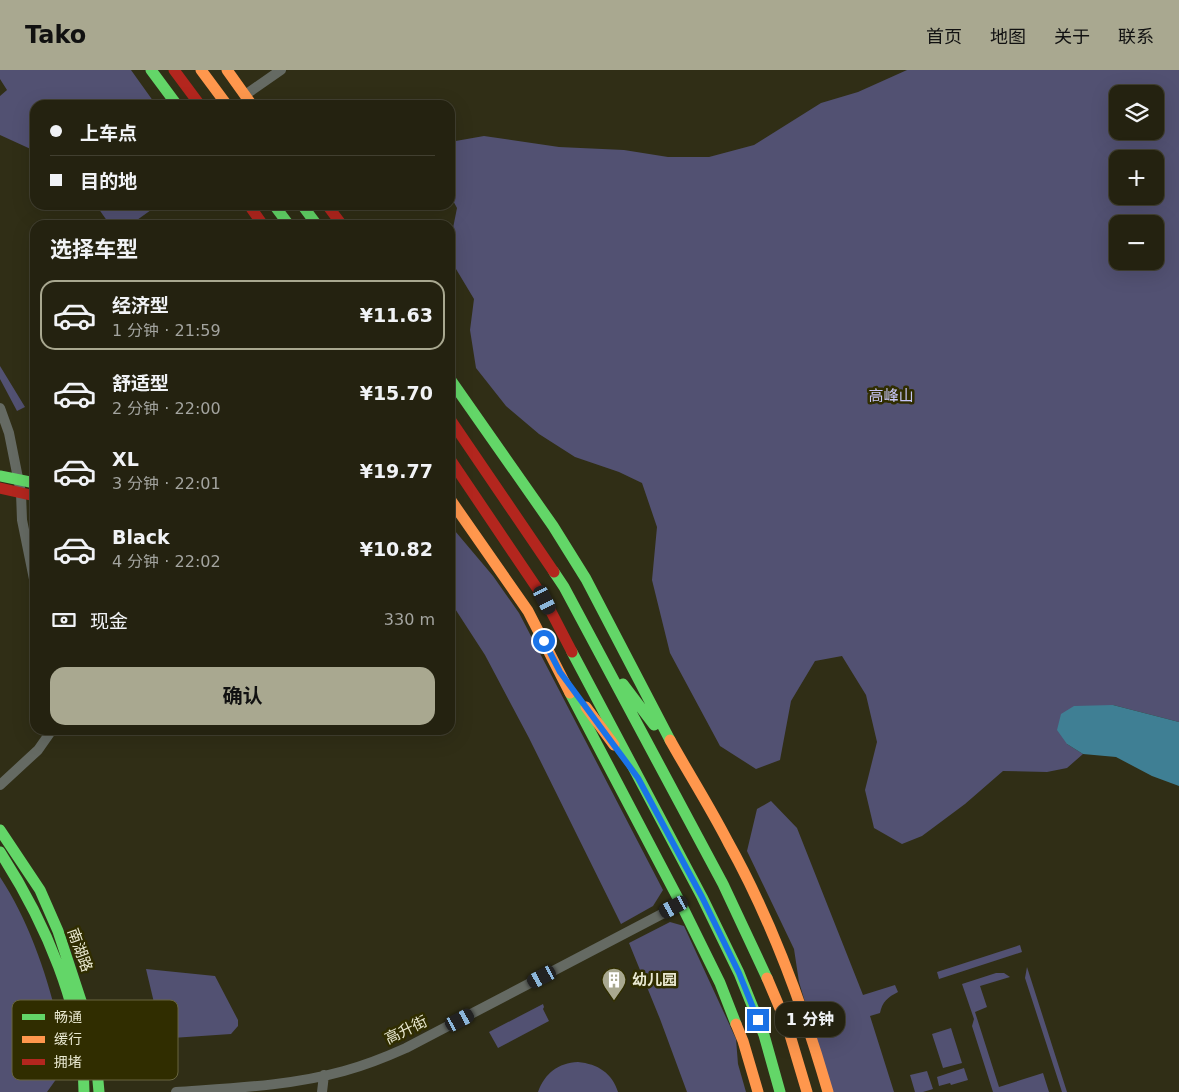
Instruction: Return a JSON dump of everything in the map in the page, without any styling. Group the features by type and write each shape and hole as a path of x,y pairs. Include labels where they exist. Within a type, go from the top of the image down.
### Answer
{"main road":[{"path":"153,70 173,100"},
{"path":"174,70 196,100"},
{"path":"202,70 224,100"},
{"path":"227,70 248,100"},
{"path":"455,386 553,526 586,579 681,760 729,843 780,949 812,1036 828,1092"},
{"path":"455,425 559,579 723,884 787,1025 806,1092"},
{"path":"455,467 545,600 702,897 739,973 764,1035 780,1092"},
{"path":"0,476 30,482"},
{"path":"0,488 30,495"},
{"path":"455,506 528,611 681,904 720,983 744,1041 758,1092"},
{"path":"596,648 681,760"},
{"path":"560,672 638,778"},
{"name":"南湖路","path":"0,830 40,890 58,930 81,1000"},
{"name":"南湖路","path":"0,852 28,895 44,930 67,1000"},
{"path":"780,949 796,1054"}],"street":[{"path":"245,95 281,70"},
{"path":"0,408 9,433 21,493 22,520 30,559"},
{"path":"0,785 38,750 48,735"},
{"name":"高升街","path":"176,1092 263,1085 324,1075 360,1066 406,1048 681,904"},
{"path":"322,1092 324,1075"}],"green space":[{"path":"0,70 131,70 152,100 30,100 30,149 0,135 0,96 7,90 0,79"},
{"name":"高峰山","path":"907,70 1179,70 1179,722 1113,705 1067,744 1083,754 1067,768 1047,772 1003,771 965,804 922,836 902,844 874,828 865,790 877,742 866,695 842,656 815,661 791,701 780,760 756,769 720,746 670,653 652,580 657,527 642,483 619,472 575,457 539,434 506,406 476,368 470,330 474,299 455,267 455,220 457,208 455,204 455,141 484,136 559,147 624,150 668,157 709,157 754,145 821,103 858,92"},
{"path":"100,210 151,210 137,220 106,220"},
{"path":"0,366 25,407 17,411 0,379"},
{"path":"455,531 493,576 519,613 663,890 653,906 621,924 529,738 485,655 455,609"},
{"path":"771,801 797,828 863,995 895,985 898,992 886,1000 880,1013 870,1016 894,1092 832,1092 799,982 794,949 747,851 757,809"},
{"path":"0,877 13,898 34,943 53,1000 12,1000 12,1080 56,1080 47,1092 0,1092"},
{"path":"670,922 684,926 736,1039 738,1064 746,1092 687,1092 629,943"},
{"path":"1020,945 1022,952 939,979 937,972"},
{"path":"1027,967 1067,1092 1062,1092 1025,978"},
{"path":"146,969 215,976 238,1020 238,1026 231,1034 178,1038 178,1000 153,1000"},
{"path":"996,973 1004,973 1010,977 980,986 987,1007 975,1012 999,1087 1043,1073 1049,1092 993,1092 972,1026 974,1019 962,984"},
{"path":"543,1004 543,1009 549,1021 498,1048 489,1032"},
{"path":"951,1028 962,1063 943,1068 932,1034"},
{"path":"578,1062 598,1067 612,1080 618,1092 538,1092 544,1079 553,1070 564,1064"},
{"path":"964,1068 968,1080 939,1086 937,1077"},
{"path":"927,1071 933,1089 915,1092 910,1075"}],"shaded area":[{"path":"1113,705 1179,722 1179,786 1152,776 1116,757 1083,754 1067,744 1057,730 1061,714 1074,706"}],"traffic: fast":[{"path":"151,70 173,100"},
{"path":"278,210 285,220"},
{"path":"306,210 313,220"},
{"path":"455,386 553,526 586,579 670,740"},
{"path":"0,476 30,482"},
{"path":"554,572 564,587 723,884 767,978"},
{"path":"572,652 702,897 739,973 764,1035 780,1092"},
{"path":"623,684 654,725"},
{"path":"570,693 681,904 720,983 736,1024"},
{"path":"0,830 40,890 58,931 81,1000"},
{"path":"0,852 32,907 46,936 59,966 70,1000"},
{"path":"83,1080 84,1092"},
{"path":"98,1080 99,1092"}],"traffic: slow":[{"path":"201,70 223,100"},
{"path":"227,70 248,100"},
{"path":"455,506 528,611 570,693"},
{"path":"586,707 614,745"},
{"path":"670,740 721,829 759,902 797,996 828,1092"},
{"path":"767,978 787,1025 807,1092"},
{"path":"736,1024 758,1092"}],"traffic: jam":[{"path":"174,70 196,100"},
{"path":"252,210 260,220"},
{"path":"331,210 338,220"},
{"path":"455,426 554,572"},
{"path":"455,466 545,600 572,652"},
{"path":"0,488 30,495"}],"place":[{"name":"幼儿园","path":"614,1001"}],"route":[{"path":"544,641 560,672 638,778 702,897 739,973 758,1020"}]}
